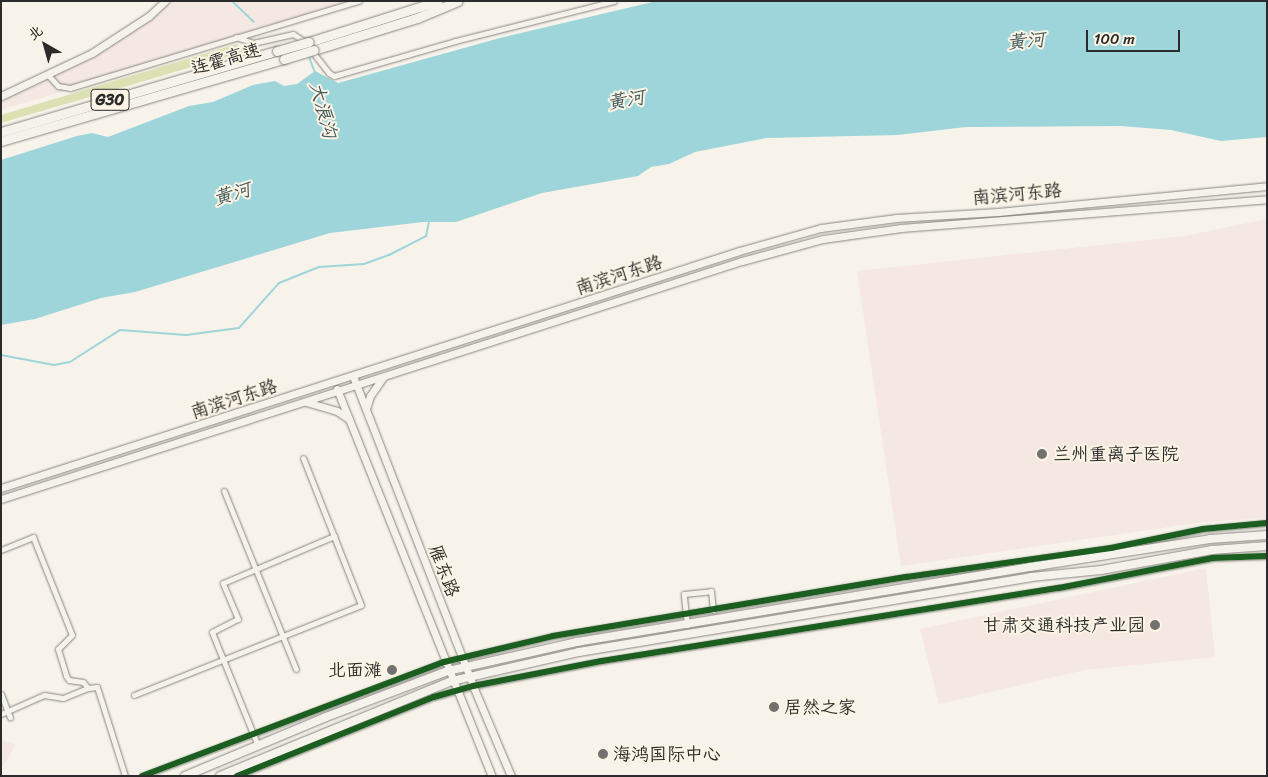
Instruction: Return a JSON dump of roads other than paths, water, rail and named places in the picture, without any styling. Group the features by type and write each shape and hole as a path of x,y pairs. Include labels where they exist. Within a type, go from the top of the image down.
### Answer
{"highway":[{"name":"连霍高速","path":"1,142 284,59 311,46 438,1"},
{"name":"连霍高速","path":"1,132 278,51 311,46 417,18 458,1"}],"main road":[{"path":"1,96 49,76 92,53 148,16 165,1"},
{"name":"南滨河东路","path":"1,488 334,383 739,251 821,228 896,218 998,212 1267,186"},
{"name":"南滨河东路","path":"1,499 384,376 823,239 901,228 1267,199"},
{"path":"609,294 610,305"},
{"name":"雁东路","path":"353,376 469,676 511,776"},
{"path":"366,410 370,396 384,376"},
{"name":"雁东路","path":"334,383 444,662 492,776"},
{"path":"306,402 336,411 348,419"},
{"path":"185,776 259,747 326,717 448,671 577,642 1210,539 1267,535"},
{"path":"220,776 452,681 469,676 579,652 1012,580 1101,570 1212,550 1267,546"}],"street":[{"path":"49,76 58,86 70,88 244,34 359,1"},
{"path":"236,37 253,43 298,35 329,73 334,76 455,41 614,1"},
{"path":"134,695 361,605 303,458"},
{"path":"224,491 296,669"},
{"path":"142,776 444,662 553,636 908,577 1111,548 1204,529 1267,523"},
{"path":"259,747 212,632 238,620 223,583 334,536"},
{"path":"1,550 33,537 72,635 58,649 66,676 69,680 83,682 88,688"},
{"path":"238,776 456,690 473,686 602,661 1059,588 1213,558 1267,556"},
{"path":"687,625 684,594 711,592 713,610"},
{"path":"1,714 44,695 63,698 88,688 97,687 125,776"},
{"path":"1,694 10,717"}],"water":[{"name":"黄河","path":"657,1 1267,1 1267,137 1221,141 1171,130 1121,126 966,127 898,135 766,138 695,152 669,164 651,167 638,176 542,193 456,222 423,222 330,233 135,292 101,298 35,319 1,325 1,160 77,136 92,133 108,137 189,106 213,102 253,85 275,81 284,86 297,84 315,71 338,83 500,38"}],"waterway":[{"name":"大浪沟","path":"232,1 254,22"},
{"name":"大浪沟","path":"309,57 315,73"},
{"path":"1,355 54,365 70,362 120,330 186,335 239,328 279,283 319,267 364,264 389,255 426,236 429,222"}],"place":[{"name":"兰州重离子医院","path":"1042,454"},
{"name":"甘肃交通科技产业园","path":"1155,625"},
{"name":"北面滩","path":"392,670"},
{"name":"居然之家","path":"774,707"},
{"name":"海鸿国际中心","path":"603,754"}]}
